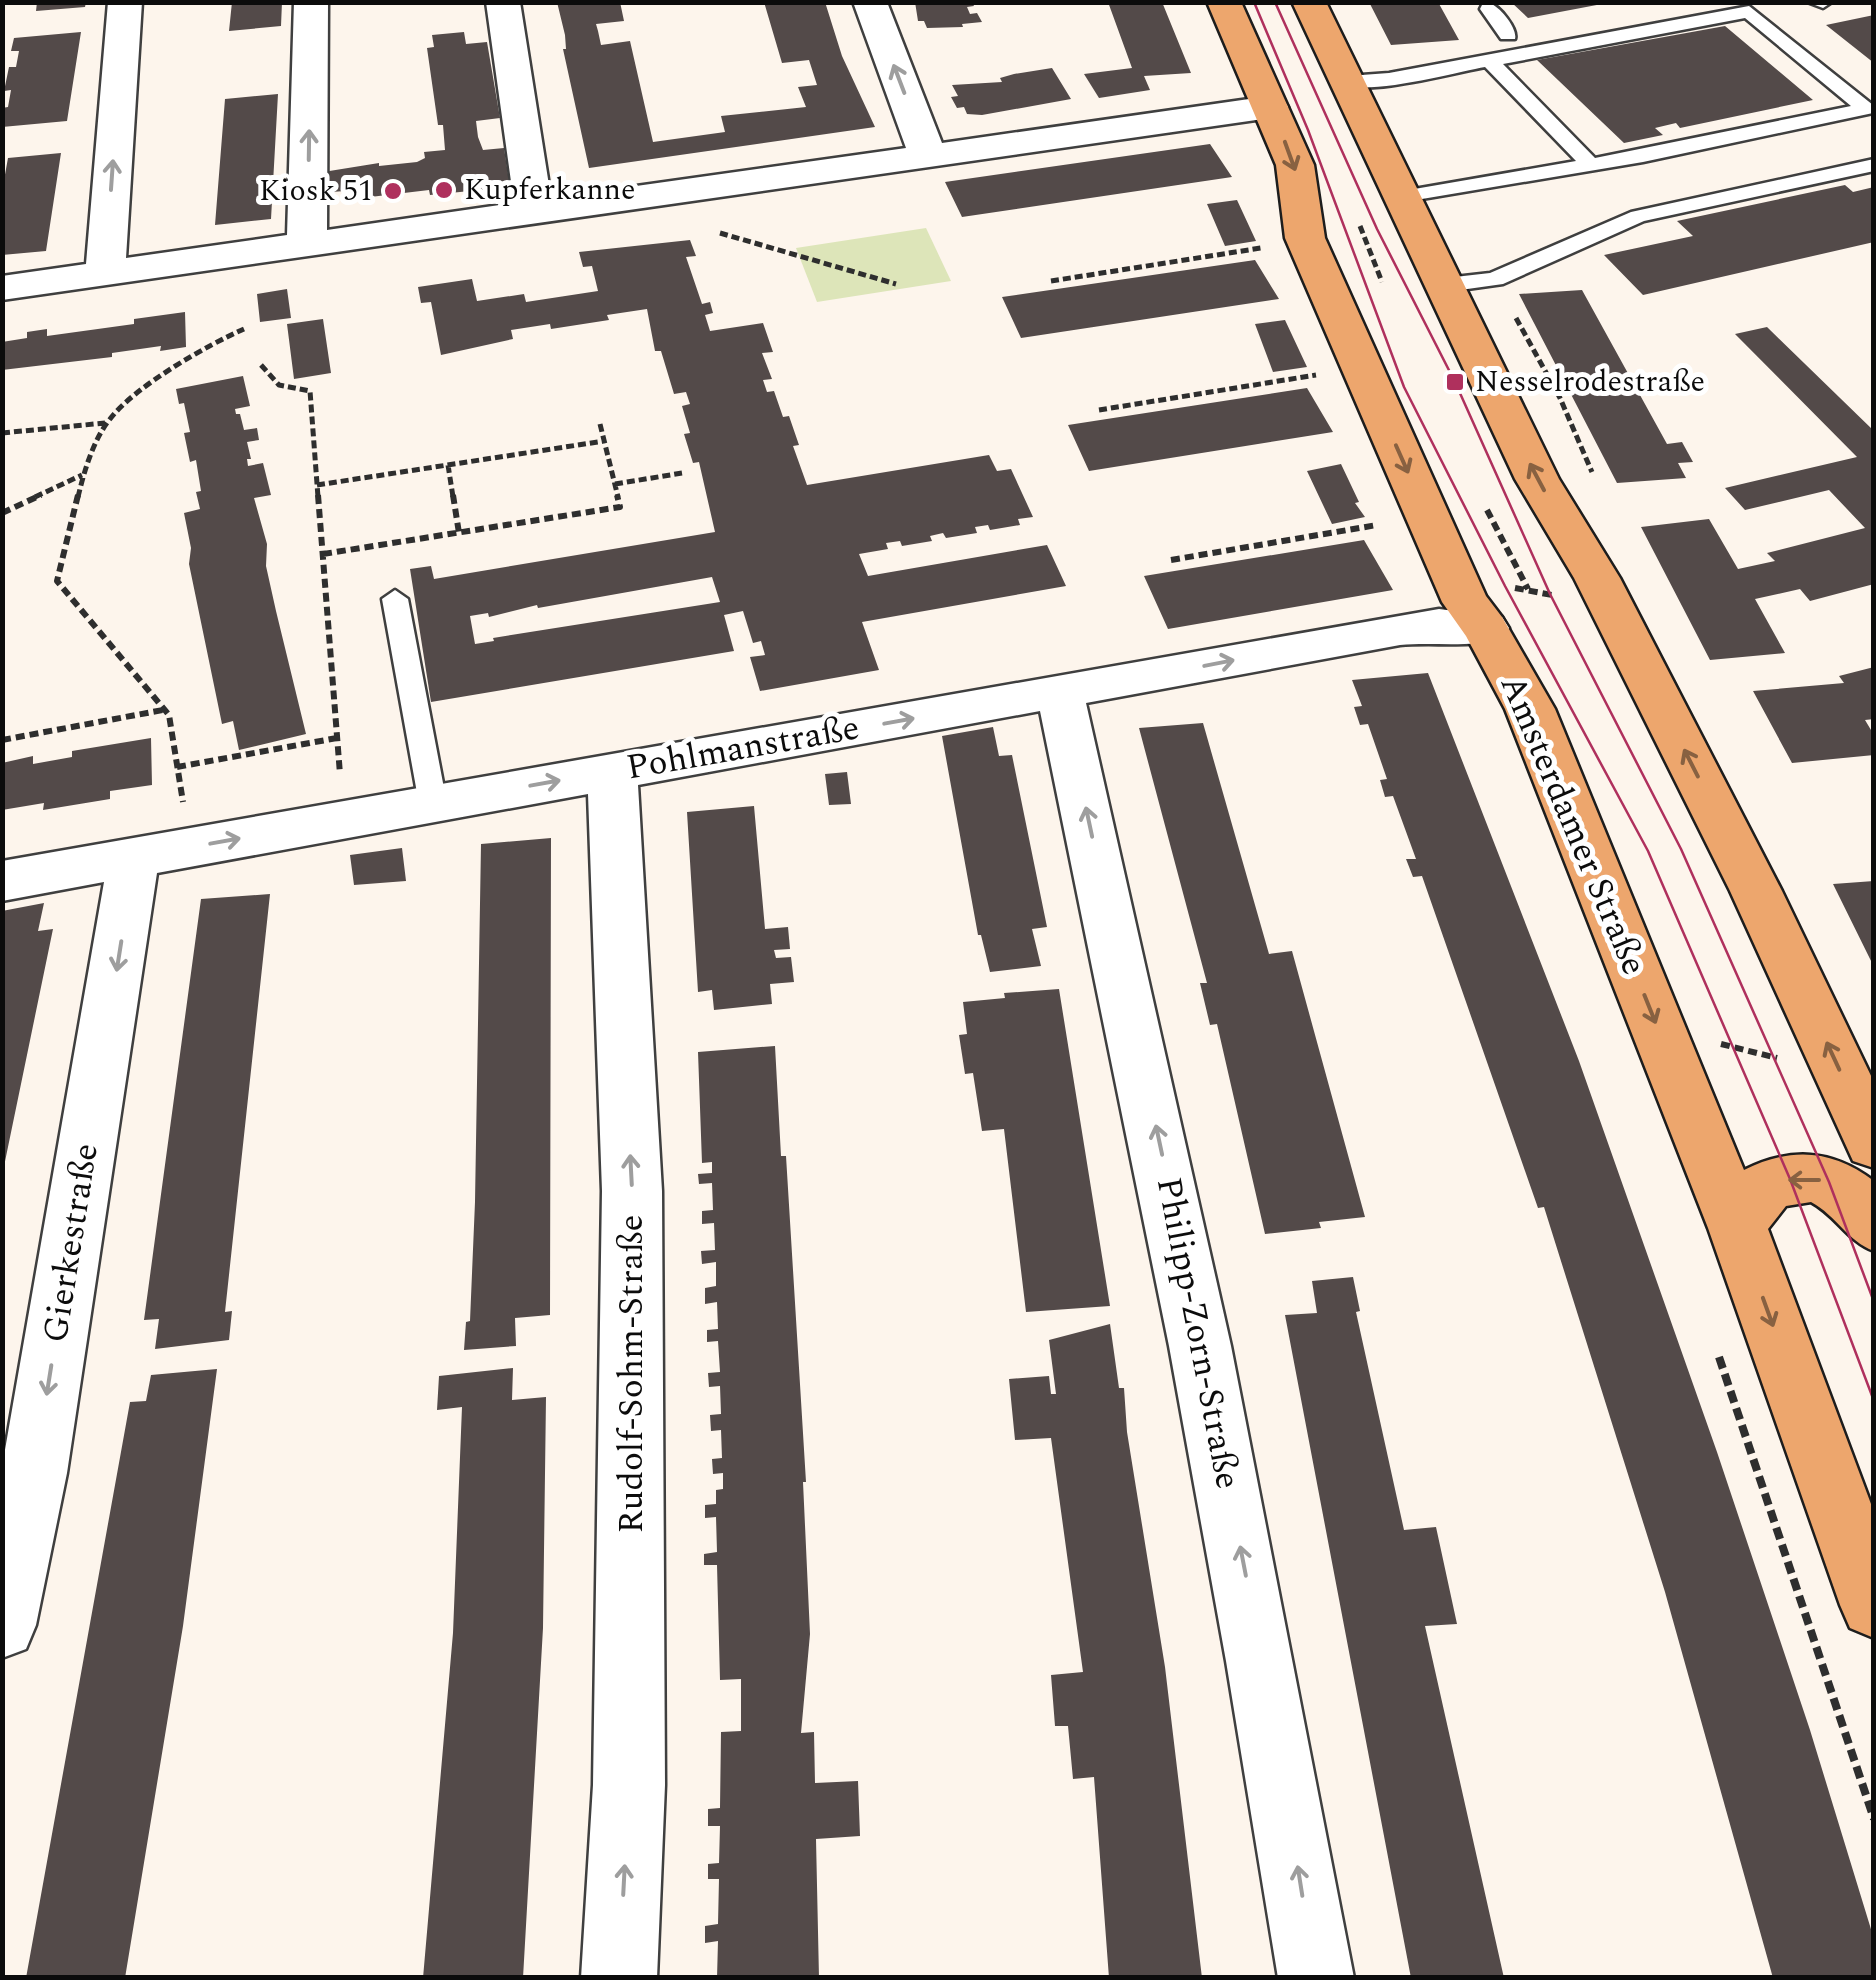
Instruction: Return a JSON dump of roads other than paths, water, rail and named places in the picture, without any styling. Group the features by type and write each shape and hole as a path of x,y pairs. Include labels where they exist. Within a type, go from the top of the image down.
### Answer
{"main road":[{"name":"Amsterdamer Straße","path":"1224,2 1295,164 1305,238 1465,602 1495,607 1530,709 1738,1228 1874,1606"},
{"path":"1309,2 1537,479 1596,578 1756,890 1874,1144"},
{"path":"1738,1228 1754,1199 1767,1187 1800,1179 1829,1182 1845,1189 1862,1204 1874,1225"}],"street":[{"path":"503,2 534,211"},
{"path":"870,2 928,156"},
{"path":"106,272 124,11"},
{"path":"308,243 311,15"},
{"path":"2,288 1270,107"},
{"name":"Pohlmanstraße","path":"2,882 1439,625 1495,607"},
{"name":"Philipp-Zorn-Straße","path":"1056,694 1066,717 1176,1219 1268,1686 1316,1978"},
{"name":"Rudolf-Sohm-Straße","path":"612,771 632,1191 629,1785 619,1978"},
{"name":"Gierkestraße","path":"2,1626 40,1433 131,881 129,859"}],"lane":[{"path":"1489,8 1508,35"},
{"path":"1348,82 1750,12 1866,109 1404,196"},
{"path":"1489,60 1590,164"},
{"path":"1446,286 1494,279 1638,216 1874,165"},
{"path":"395,600 432,804"}],"tram line":[{"path":"1254,2 1308,130 1404,387 1505,586 1648,851 1790,1179 1874,1401"},
{"path":"1275,2 1377,229 1455,382 1550,594 1681,849 1829,1182 1874,1302"}],"place":[{"name":"Kupferkanne","path":"444,190"},
{"name":"Kiosk 51","path":"393,191"},
{"name":"Nesselrodestraße","path":"1455,382"}]}
